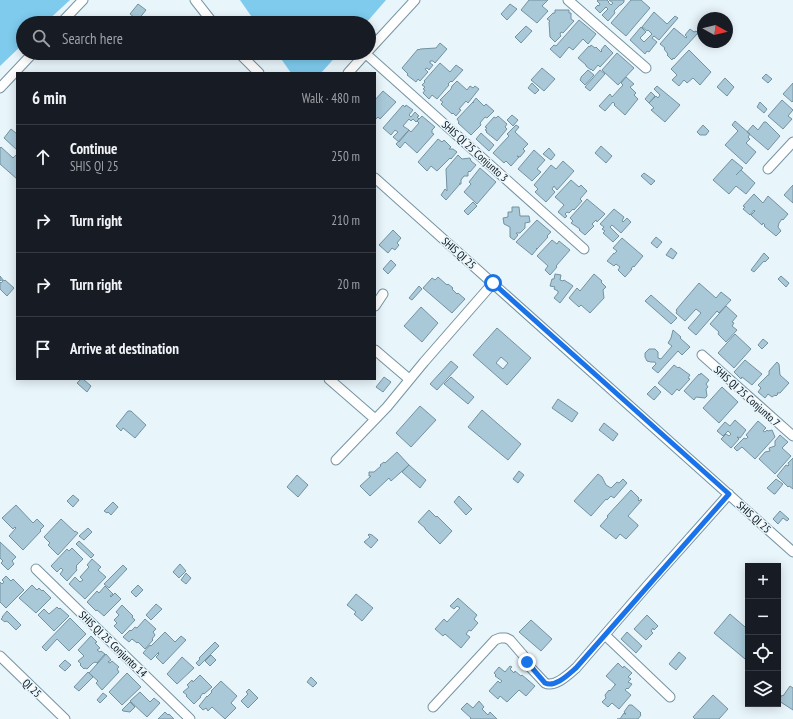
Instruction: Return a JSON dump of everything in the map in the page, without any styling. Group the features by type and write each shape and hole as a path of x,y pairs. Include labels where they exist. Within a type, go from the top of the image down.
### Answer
{"street":[{"path":"67,16 82,0"},
{"path":"196,0 208,16"},
{"path":"376,42 415,0"},
{"path":"568,0 646,68"},
{"path":"0,88 26,60"},
{"path":"246,60 258,72"},
{"path":"349,72 360,60"},
{"name":"SHIS QI 25 Conjunto 3","path":"376,60 584,249"},
{"path":"768,169 793,142"},
{"name":"SHIS QI 25","path":"376,179 793,552"},
{"path":"336,460 375,419 493,283"},
{"path":"376,304 383,294"},
{"path":"376,351 409,379"},
{"name":"SHIS QI 25 Conjunto 7","path":"702,355 793,436"},
{"path":"330,380 375,419"},
{"path":"433,707 495,640 500,638 510,640 523,655 530,667 548,685 551,685 563,678 576,668 729,494"},
{"name":"SHIS QI 25 Conjunto 14","path":"36,569 190,719"},
{"path":"605,635 670,697"},
{"name":"QI 25","path":"0,656 65,719"}],"shaded area":[{"path":"0,0 70,0 53,16 16,16 16,51 0,66"},
{"path":"240,0 386,0 372,16 251,16"},
{"path":"282,60 333,60 322,72 290,72"}],"building":[{"path":"529,0 548,0 542,6 548,11 537,23 521,10"},
{"path":"607,0 611,5 613,3 609,0 624,0 624,2 614,11 615,13 608,21 602,15 608,9 606,7 600,13 595,8 600,4 597,1"},
{"path":"631,0 641,0 650,8 626,36 611,23"},
{"path":"138,4 146,10 141,16 133,16 130,14"},
{"path":"510,4 517,9 507,20 501,14"},
{"path":"555,10 569,10 569,13 571,13 571,19 574,21 563,33 561,32 561,36 555,42 550,37 550,21 547,19 555,13"},
{"path":"654,12 667,24 675,16 678,18 659,40 654,36 652,38 657,42 649,52 647,51 645,54 630,40 641,27 646,32 640,38 644,42 652,34 642,27"},
{"path":"579,20 596,34 588,44 583,39 573,50 569,47 560,58 550,49 554,45 556,46"},
{"path":"526,26 532,31 521,43 515,37"},
{"path":"674,28 686,38 687,37 685,35 690,29 697,32 697,34 672,60 667,55 668,54 664,49 665,48 660,44"},
{"path":"440,43 447,49 435,63 430,61 433,65 429,70 427,68 425,69 428,72 420,81 418,79 416,82 407,75 408,74 402,68 418,49 436,48"},
{"path":"591,45 595,48 596,47 601,52 605,45 613,53 600,67 598,65 593,71 578,58"},
{"path":"689,50 711,72 700,85 693,78 687,83 684,80 679,86 672,80 677,75 671,69"},
{"path":"617,53 634,68 618,85 602,70"},
{"path":"440,63 450,72 456,65 463,70 452,82 451,81 448,84 449,85 437,99 432,95 429,99 423,93 425,90 423,89 425,87 422,85"},
{"path":"542,68 555,79 544,91 531,80"},
{"path":"588,70 594,75 585,85 580,80"},
{"path":"600,70 605,74 590,91 585,87"},
{"path":"766,74 772,79 768,83 762,78"},
{"path":"626,77 634,84 630,87 636,93 634,95 638,99 625,115 614,105 615,104 613,102 605,111 599,106 610,94 612,97 623,85 621,83"},
{"path":"725,78 734,87 727,96 717,87"},
{"path":"457,81 467,90 470,86 473,88 475,86 479,89 468,103 466,101 459,109 461,110 456,116 441,104 443,102 440,100"},
{"path":"532,83 539,90 535,94 528,88"},
{"path":"793,83 793,101 792,102 783,94"},
{"path":"657,86 680,105 665,122 651,110 654,108 649,103 656,96 658,98 660,95 654,89"},
{"path":"383,91 396,102 380,119 378,117 376,119 376,99"},
{"path":"651,92 655,96 649,103 645,99"},
{"path":"476,98 484,106 486,104 494,111 487,118 485,117 480,123 481,125 471,135 458,123 459,122 457,119"},
{"path":"782,100 793,110 788,116 792,119 783,129 768,116"},
{"path":"760,102 767,109 764,113 757,107"},
{"path":"403,105 405,107 406,105 413,110 409,115 411,117 415,112 419,116 417,117 419,119 416,122 413,119 411,121 409,119 403,126 409,130 399,142 393,137 398,132 395,130 391,135 383,128"},
{"path":"512,115 518,120 513,126 507,120"},
{"path":"422,116 435,127 432,130 432,133 434,134 417,153 405,142 400,148 396,144 409,130 411,132 419,123 417,121"},
{"path":"498,116 507,124 505,127 507,129 497,141 486,132 487,131 485,130 487,128 485,127 494,117 496,118"},
{"path":"735,121 750,134 748,137 750,139 746,143 756,152 746,164 725,145 738,131 732,125"},
{"path":"764,122 766,122 780,136 768,150 747,132 753,125 758,130"},
{"path":"516,125 519,127 515,132 528,144 523,149 525,151 520,157 517,156 519,157 511,166 506,161 504,163 493,153 509,136 507,134"},
{"path":"703,125 709,131 706,135 700,135 697,132"},
{"path":"11,129 16,133 16,149 4,138"},
{"path":"481,133 494,145 489,151 476,139"},
{"path":"438,139 442,142 444,140 451,147 449,149 453,149 457,152 437,171 431,166 427,171 418,162"},
{"path":"601,146 612,156 606,163 595,153"},
{"path":"1,147 13,158 16,155 16,178 0,164"},
{"path":"549,148 555,155 551,160 543,154"},
{"path":"534,150 545,160 537,169 541,172 532,181 518,169"},
{"path":"458,155 462,159 470,158 476,165 470,172 468,172 468,176 464,176 461,180 461,184 446,200 441,195 445,189 447,191 446,169"},
{"path":"732,159 743,168 741,170 755,183 746,194 736,186 729,194 713,180"},
{"path":"563,161 574,171 557,190 554,186 552,189 555,192 546,202 535,192 538,189 534,185 551,165 556,169"},
{"path":"480,168 496,182 477,204 464,192 471,184 469,182"},
{"path":"644,173 655,181 651,185 641,176"},
{"path":"571,180 579,187 581,185 587,191 580,199 582,201 574,210 573,209 569,213 567,212 565,214 567,216 565,218 558,212 564,205 555,197"},
{"path":"793,185 793,203 784,195"},
{"path":"754,194 763,203 768,196 788,214 779,223 778,227 781,231 776,236 764,226 765,225 763,223 762,225 751,215 755,211 754,210 750,215 743,209 745,207 743,206"},
{"path":"587,199 605,214 597,222 596,220 592,224 594,226 585,235 579,230 580,229 571,223 573,221 570,218"},
{"path":"473,202 477,206 468,215 464,211"},
{"path":"512,207 519,207 520,216 529,216 530,222 525,223 525,228 520,233 516,233 518,235 514,240 510,237 510,227 504,224 503,218 508,217 508,212 512,212"},
{"path":"614,209 624,217 623,222 627,218 631,222 621,233 612,225 610,227 619,236 613,242 603,233 605,231 602,229 604,227 600,224"},
{"path":"537,220 551,232 532,255 516,242"},
{"path":"393,230 401,238 397,243 399,245 395,250 392,248 388,253 379,245"},
{"path":"656,237 662,242 657,248 651,243"},
{"path":"622,238 643,256 625,277 618,270 620,267 616,264 614,266 607,261 617,251 613,248"},
{"path":"552,240 557,244 559,241 570,250 550,275 545,270 548,266 537,256"},
{"path":"671,248 677,253 673,259 666,255"},
{"path":"764,253 769,258 765,262 764,261 754,272 751,270"},
{"path":"391,260 396,265 388,274 383,269"},
{"path":"555,274 561,275 560,280 564,280 573,286 560,303 554,298 558,291 554,289 555,287 550,286"},
{"path":"594,274 606,287 603,290 604,298 590,313 581,305 579,307 569,298 577,288 580,291"},
{"path":"0,276 14,288 7,296 0,289 0,282 1,283 3,281 0,281"},
{"path":"781,276 789,283 786,287 778,279"},
{"path":"438,277 465,299 452,313 423,288 432,278 435,280"},
{"path":"699,283 716,298 721,292 731,300 719,313 717,311 696,335 688,328 701,313 696,309 685,321 676,313 676,310"},
{"path":"419,286 422,289 412,300 409,298"},
{"path":"651,295 677,318 671,324 645,301"},
{"path":"726,306 737,316 732,322 734,323 732,326 737,330 726,342 718,334 719,332 710,324"},
{"path":"421,307 438,323 422,342 404,326"},
{"path":"497,328 531,358 507,385 473,355","holes":["501,357 508,363 503,369 496,363"]},
{"path":"673,330 690,347 682,355 678,351 658,373 652,368 656,364 655,362 647,361 645,353 649,349 655,349 658,352 658,358 661,359 672,346 668,343"},
{"path":"735,334 751,349 734,368 718,353"},
{"path":"763,339 768,343 762,349 758,345"},
{"path":"745,360 762,374 752,385 742,377 741,379 734,372"},
{"path":"451,361 458,367 437,390 430,384"},
{"path":"777,362 779,364 780,375 789,383 780,393 777,393 778,394 776,396 775,395 772,397 768,394 765,398 758,392 761,388 758,385 769,375 769,371"},
{"path":"674,365 690,375 688,378 690,379 679,391 677,389 672,395 658,383"},
{"path":"701,373 709,380 706,384 708,387 706,389 707,396 705,398 696,397 694,400 684,391"},
{"path":"384,377 391,382 383,392 376,387"},
{"path":"451,377 474,397 468,404 444,384"},
{"path":"80,380 84,380 91,386 87,392 77,383"},
{"path":"655,386 661,392 654,400 647,394"},
{"path":"722,387 738,402 719,423 703,408"},
{"path":"558,399 578,413 572,422 552,408"},
{"path":"420,406 436,420 411,447 396,433"},
{"path":"482,410 521,444 508,460 468,427"},
{"path":"128,411 131,411 146,425 135,438 123,428 121,431 116,426"},
{"path":"735,420 746,430 740,438 737,437 739,439 731,448 721,439 726,434 729,436 731,434 728,431 723,436 717,431 725,422 730,426"},
{"path":"758,421 766,428 763,431 765,432 767,430 772,430 775,437 755,459 742,447 737,451 734,448 744,438 746,439 748,437 746,435"},
{"path":"604,423 618,434 613,441 599,430"},
{"path":"780,435 788,442 782,448 791,456 775,474 759,459 765,452 770,451 769,448 775,446 775,441"},
{"path":"397,452 409,465 391,481 389,478 370,496 360,486 371,476 369,476 369,472 374,472 381,466 380,465 384,462 385,463"},
{"path":"793,458 793,489 789,486 788,487 777,476 786,465 789,465 788,463"},
{"path":"409,465 426,480 420,488 402,472"},
{"path":"519,471 524,475 518,483 513,479"},
{"path":"598,474 602,477 606,485 611,488 623,479 627,483 614,498 611,496 607,500 606,499 591,516 574,501"},
{"path":"297,475 308,485 298,497 287,487"},
{"path":"776,479 783,484 774,494 767,488"},
{"path":"631,490 639,498 639,501 641,499 642,500 628,516 638,526 626,539 620,534 616,539 600,526 608,517 607,516"},
{"path":"73,495 79,500 73,507 67,501"},
{"path":"459,496 472,509 466,515 454,502"},
{"path":"113,502 118,507 111,515 104,511"},
{"path":"16,505 33,523 37,519 44,526 23,550 9,536 16,528 15,527 13,529 2,518"},
{"path":"429,510 452,531 440,544 418,522"},
{"path":"780,511 789,519 787,521 783,518 778,524 773,519"},
{"path":"61,519 78,533 58,555 48,545 50,543 44,537"},
{"path":"88,528 92,532 84,540 79,536"},
{"path":"369,534 378,540 371,548 364,542 370,537 368,535"},
{"path":"79,541 94,555 91,558 76,544"},
{"path":"0,542 16,557 12,561 14,564 8,570 1,563 3,561 0,558"},
{"path":"72,548 83,559 76,566 77,570 67,581 60,574 63,570 61,568 57,572 51,566 67,549 69,551"},
{"path":"92,559 101,567 98,570 106,577 85,599 69,584 75,577 80,582 83,580 80,577 89,567 87,565"},
{"path":"180,564 186,571 179,578 173,572"},
{"path":"123,565 127,569 109,588 104,584"},
{"path":"186,573 191,578 186,584 181,580"},
{"path":"6,576 11,581 13,579 24,590 6,608 0,602 0,582 2,584 4,582 2,580"},
{"path":"32,585 37,590 39,588 42,591 43,590 51,598 36,613 19,598"},
{"path":"138,585 143,590 136,597 131,592"},
{"path":"105,586 113,594 110,596 111,597 115,593 121,599 104,616 97,610 96,611 87,602 97,591 99,593"},
{"path":"356,594 373,608 362,621 354,614 356,612 347,605"},
{"path":"458,598 477,615 474,619 478,623 466,634 470,637 461,648 445,634 443,636 435,629 444,619 447,622 460,608 457,606 454,609 450,606"},
{"path":"156,604 162,609 151,620 146,615"},
{"path":"122,605 135,620 122,634 114,626 117,623 114,620 119,615 116,612"},
{"path":"57,607 69,616 54,631 38,615 44,609 49,614"},
{"path":"7,611 21,625 16,630 8,622 1,619"},
{"path":"730,614 745,627 745,659 714,633"},
{"path":"647,615 658,626 654,630 653,628 651,631 653,633 646,640 634,629"},
{"path":"70,618 86,634 69,651 57,639 46,651 42,647"},
{"path":"145,619 156,629 153,632 155,635 152,639 153,640 145,649 138,642 137,643 132,639 129,642 123,637 130,630 131,631 135,627 137,628"},
{"path":"531,620 552,639 541,651 519,632"},
{"path":"165,632 175,642 181,636 186,640 163,664 156,657 159,654 158,653 151,660 143,653"},
{"path":"627,632 642,646 636,653 621,639"},
{"path":"91,636 100,648 97,650 105,654 97,663 95,662 87,669 84,669 78,661 84,656 78,650"},
{"path":"215,642 219,646 199,666 196,663 200,659 199,658"},
{"path":"679,652 686,658 676,670 669,664"},
{"path":"106,654 111,660 108,662 110,663 112,661 119,667 117,669 119,672 102,690 96,683 98,681 89,673"},
{"path":"211,655 216,660 210,666 205,661"},
{"path":"182,657 194,668 177,684 167,674"},
{"path":"65,660 71,665 65,671 59,666"},
{"path":"618,663 632,673 628,677 631,679 628,682 632,684 625,690 631,695 619,709 612,703 608,707 602,702 606,698 605,695 615,684 606,676"},
{"path":"510,666 512,667 510,669 514,673 515,671 521,676 522,675 535,686 526,696 519,690 507,702 500,696 498,699 489,691 498,681 500,683 502,681 495,676 496,675 494,673 499,667 505,672"},
{"path":"88,672 93,677 79,691 74,687"},
{"path":"127,673 141,687 122,705 109,692"},
{"path":"200,675 212,687 204,694 203,693 194,704 183,692 189,687 187,685 192,680 193,682"},
{"path":"311,677 317,683 313,687 307,682"},
{"path":"221,681 237,696 231,703 236,708 225,719 212,707 208,711 206,708 203,710 199,706"},
{"path":"790,686 793,688 793,710 781,702 781,697 782,695 783,696"},
{"path":"249,689 258,698 248,708 241,701 248,694 246,692"},
{"path":"140,692 150,702 154,698 160,703 147,717 130,701"},
{"path":"103,693 107,696 100,703 97,700"},
{"path":"713,695 728,709 719,719 695,719 693,717"},
{"path":"479,701 484,707 482,709 488,715 490,712 497,719 470,719 471,718 461,709 467,703 473,708"},
{"path":"130,702 135,707 130,712 123,711 122,710"},
{"path":"629,705 632,705 641,713 638,719 620,719 624,713 626,714 624,712"},
{"path":"165,712 168,715 169,714 174,719 158,719"}],"route":[{"path":"493,283 729,494 576,668 569,674 555,684 548,685 527,662"}]}
